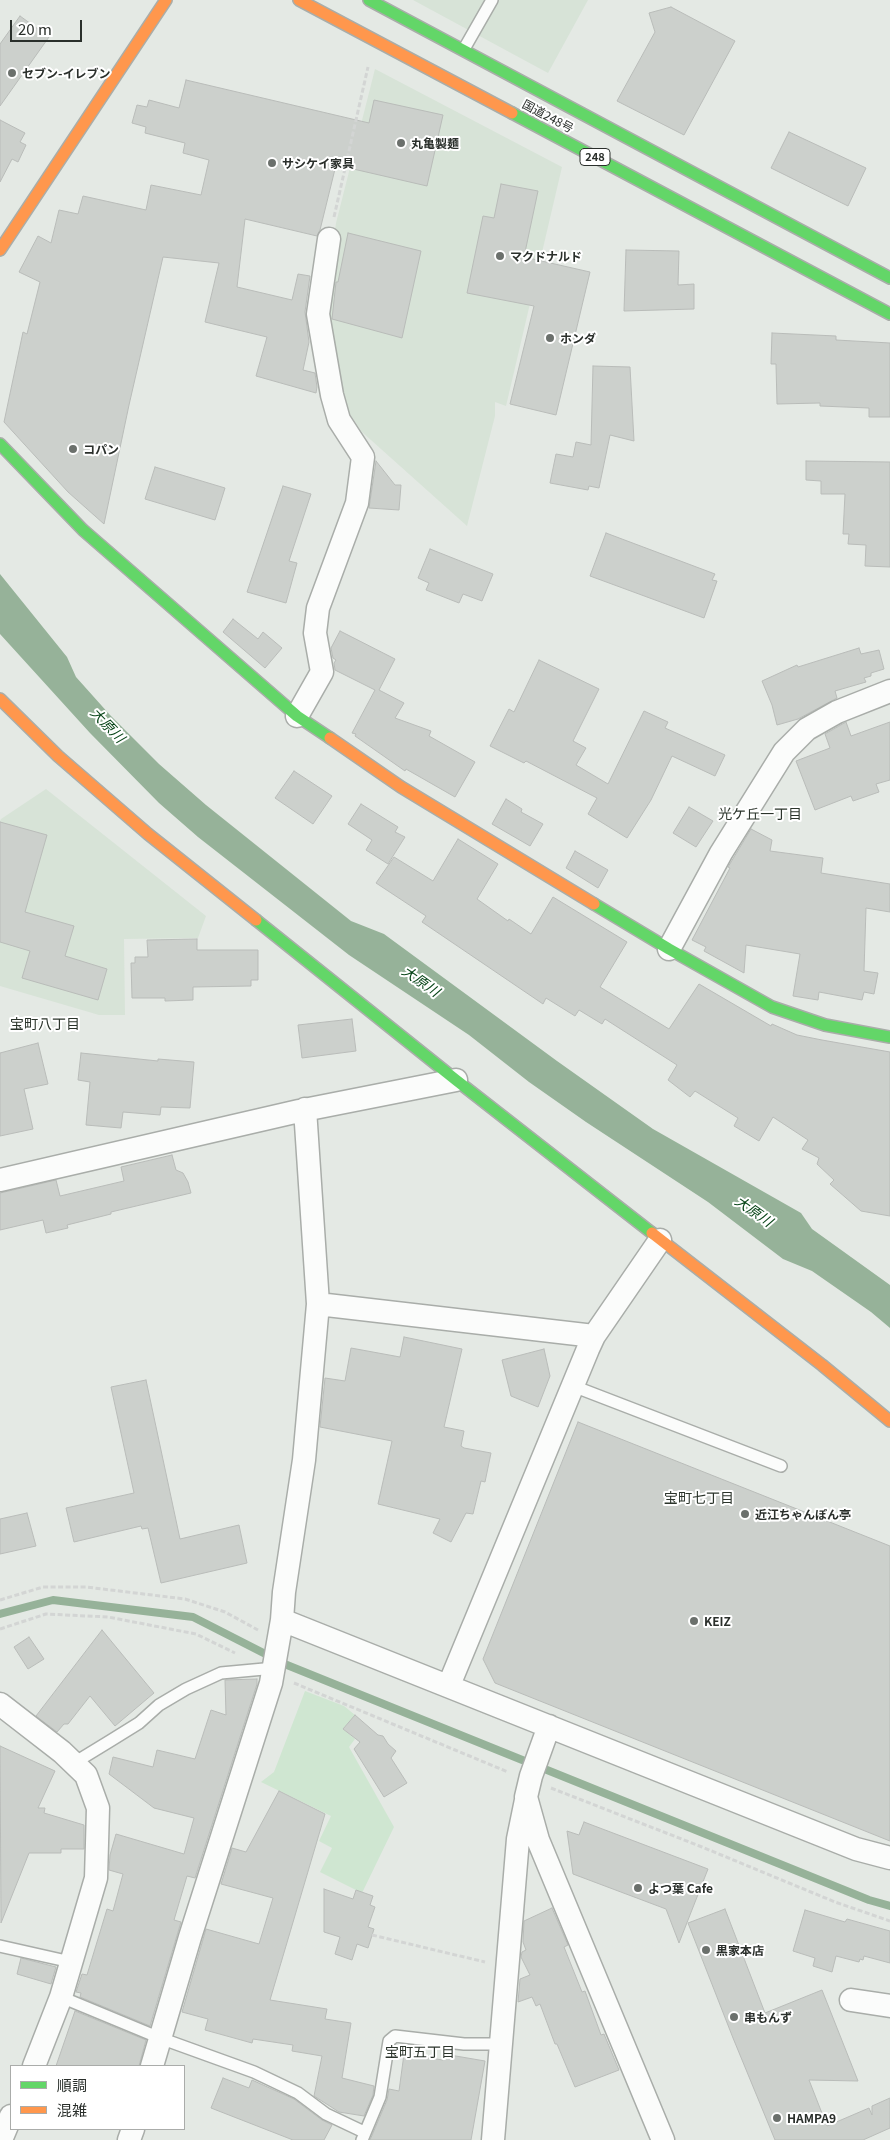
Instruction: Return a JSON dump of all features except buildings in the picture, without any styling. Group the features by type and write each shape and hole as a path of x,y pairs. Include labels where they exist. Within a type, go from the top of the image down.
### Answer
{"main road":[{"path":"0,250 166,0"},
{"name":"国道248号","path":"299,0 890,314"},
{"name":"国道248号","path":"369,0 464,48 890,278"},
{"path":"0,444 83,530 297,716 401,787 669,949 772,1007 826,1024 890,1037"},
{"path":"0,699 58,756 148,834 456,1080 822,1365 890,1421"}],"street":[{"path":"297,716 322,672 315,633 318,608 357,503 363,457 339,420 332,396 318,314 329,239"},
{"path":"669,949 721,853 784,752 807,729 829,716 890,691"},
{"path":"0,1180 305,1109 456,1080"},
{"path":"152,2065 190,1937 271,1683 270,1671 279,1634 304,1460 318,1304 305,1109"},
{"path":"449,1685 594,1336 660,1240"},
{"path":"318,1304 355,1302 594,1336"},
{"path":"279,1634 449,1685 546,1734 856,1849 890,1858"},
{"path":"0,1704 62,1752 86,1775 98,1808 96,1878 61,1996 34,2065"},
{"path":"493,2140 518,1839 529,1785 546,1734"},
{"path":"529,1785 538,1840 663,2140"},
{"path":"851,2000 890,2006"},
{"path":"1,2140 10,2118"}],"lane":[{"path":"464,48 492,0"},
{"path":"573,1386 781,1466"},
{"path":"74,1763 125,1732 160,1705 186,1689 221,1673 270,1671"},
{"path":"0,1946 71,1962"},
{"path":"61,1996 160,2038 254,2072 298,2093 326,2114 363,2136 380,2098 389,2041 395,2036 464,2044 501,2044"}],"path":[{"path":"329,239 374,39"},
{"path":"0,1600 52,1586 86,1587 185,1599 225,1612 279,1634"},
{"path":"0,1629 46,1614 108,1618 196,1634 270,1671 529,1785 605,1808 835,1902 890,1921"},
{"path":"372,1935 507,1967"}],"shaded area":[{"path":"413,0 588,0 548,73"},
{"path":"375,69 562,167 506,406 495,402 495,416 467,526 362,432 335,392 325,306 336,223"},
{"path":"46,789 206,916 198,938 124,939 125,1015 99,1015 0,986 0,821"},
{"path":"305,1691 344,1706 355,1715 343,1729 355,1739 349,1747 394,1827 362,1893 320,1872 332,1848 319,1841 331,1816 261,1782 274,1772"}],"water":[{"name":"大原川","path":"0,574 67,657 76,677 110,715 159,764 206,805 351,921 384,934 653,1129 801,1213 812,1229 890,1285 890,1328 871,1312 812,1271 783,1259 708,1202 586,1122 529,1082 469,1035 349,955 198,837 159,803 90,733 0,634"}],"waterway":[{"path":"0,1614 53,1600 193,1617 287,1665 869,1900 890,1906"}],"traffic: fast":[{"path":"369,0 890,278"},
{"path":"512,113 890,314"},
{"path":"0,444 83,530 297,716 330,738"},
{"path":"594,904 772,1007 825,1025 890,1037"},
{"path":"256,920 456,1080 652,1233"}],"traffic: slow":[{"path":"0,250 166,0"},
{"path":"299,0 512,113"},
{"path":"0,699 58,756 148,834 256,920"},
{"path":"330,738 401,787 594,904"},
{"path":"652,1233 822,1365 890,1421"}],"place":[{"name":"セブン-イレブン","path":"12,73"},
{"name":"丸亀製麺","path":"401,143"},
{"name":"サシケイ家具","path":"272,163"},
{"name":"マクドナルド","path":"500,256"},
{"name":"ホンダ","path":"550,338"},
{"name":"コパン","path":"73,449"},
{"name":"近江ちゃんぽん亭","path":"745,1514"},
{"name":"KEIZ","path":"694,1621"},
{"name":"よつ葉 Cafe","path":"638,1888"},
{"name":"黒家本店","path":"706,1950"},
{"name":"串もんず","path":"734,2017"},
{"name":"HAMPA9","path":"777,2118"}],"district":[{"name":"光ケ丘一丁目","path":"760,814"},
{"name":"宝町八丁目","path":"45,1024"},
{"name":"宝町七丁目","path":"699,1498"},
{"name":"宝町五丁目","path":"420,2052"}]}
